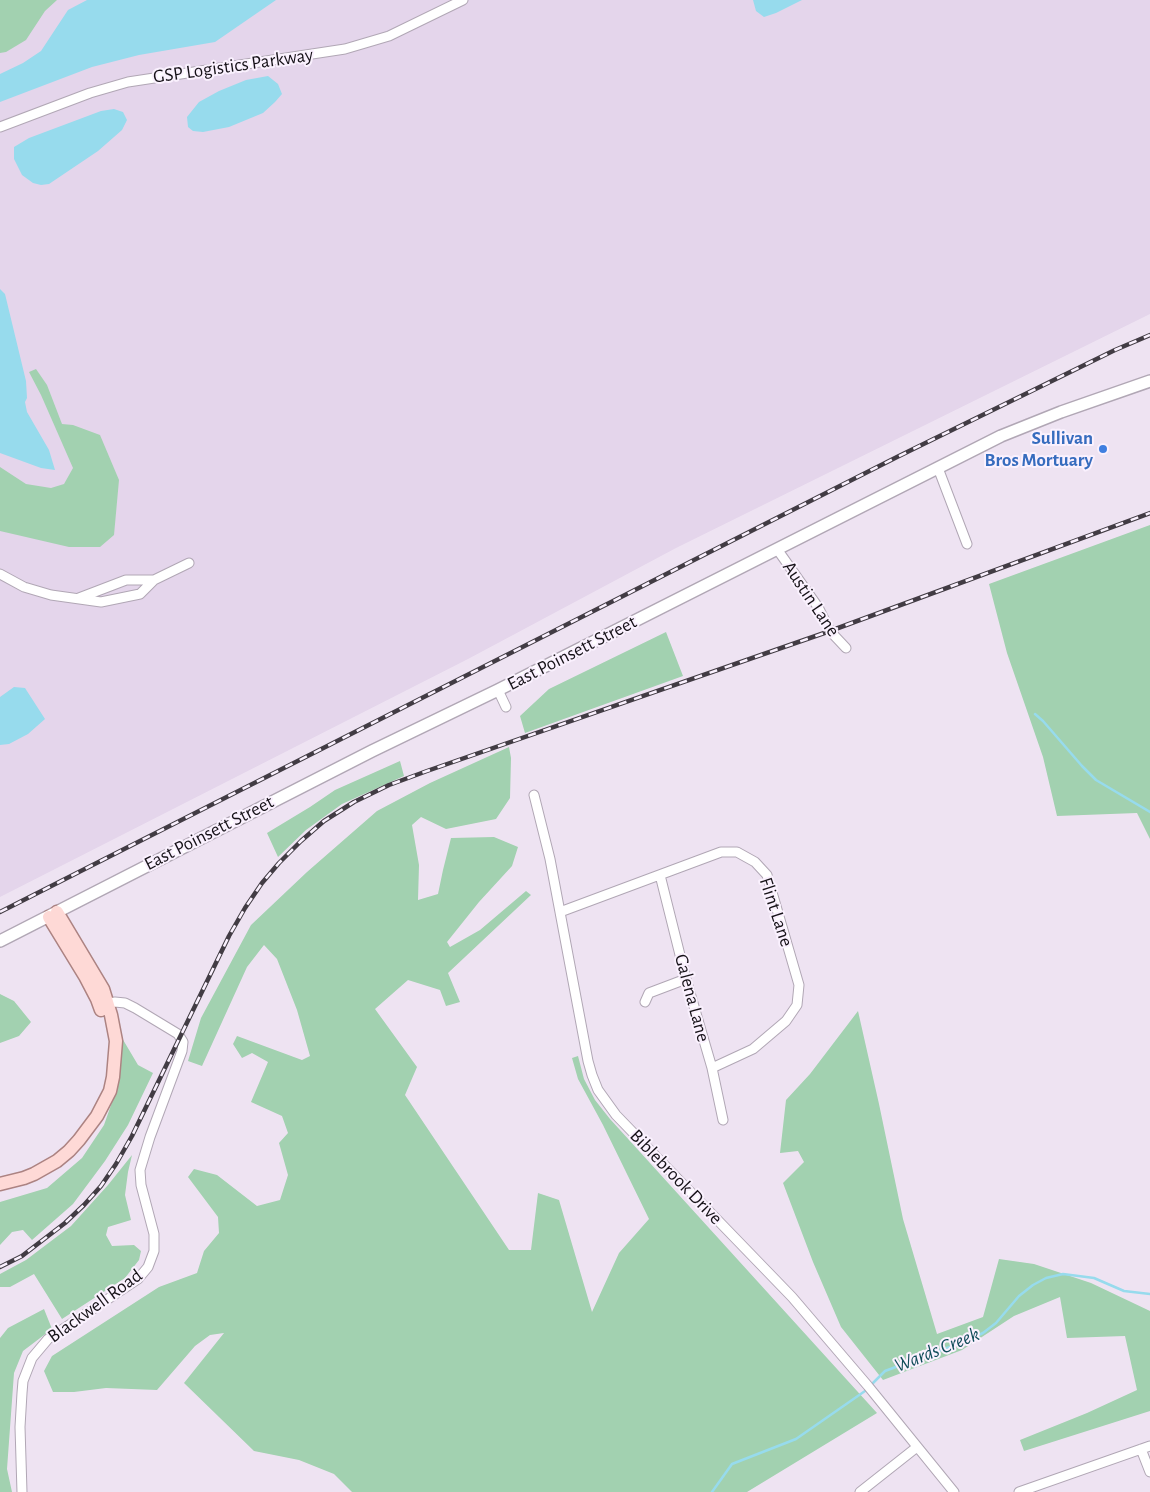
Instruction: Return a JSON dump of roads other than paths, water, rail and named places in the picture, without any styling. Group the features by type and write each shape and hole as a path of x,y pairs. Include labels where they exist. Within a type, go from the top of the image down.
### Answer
{"main road":[{"name":"East Poinsett Street","path":"0,940 53,915 156,860 372,751 498,690 1028,424 1150,381"},
{"path":"0,1177 28,1169 49,1158 70,1140 86,1121 101,1091 106,1072 108,1040 103,1016 103,989 53,915"},
{"path":"0,1184 24,1178 57,1161 80,1140 97,1116 110,1091 115,1061 116,1041 114,1027 103,1004"}],"street":[{"name":"GSP Logistics Parkway","path":"0,127 90,93 128,82 321,54 353,47 389,36 463,0"},
{"path":"938,468 968,544"},
{"name":"Austin Lane","path":"777,549 818,608 830,631 846,648"},
{"path":"0,574 24,587 51,595 101,602 140,594 154,580 189,563"},
{"path":"77,599 126,580 154,580"},
{"path":"498,690 506,707"},
{"name":"Biblebrook Drive","path":"534,795 545,837 588,1061 595,1082 606,1103 784,1288 870,1388 954,1492"},
{"name":"Flint Lane","path":"560,912 721,852 737,852 755,862 767,875 799,985 797,1005 786,1020 753,1050 712,1068"},
{"name":"Galena Lane","path":"660,875 686,979 712,1068 723,1120"},
{"path":"645,1002 650,993 686,979"},
{"name":"Blackwell Road","path":"22,1492 20,1427 22,1393 23,1380 32,1358 48,1339 138,1279 148,1267 154,1251 154,1234 141,1185 140,1170 150,1137 182,1051 183,1042 178,1034 135,1008 124,1003 103,1004"},
{"path":"860,1492 917,1447"},
{"path":"1019,1492 1146,1447 1150,1472"}],"water":[{"path":"87,0 276,0 215,42 139,55 92,67 0,102 0,74 23,63 41,51 68,10"},
{"path":"753,0 802,0 764,17 756,11"},
{"path":"268,76 278,84 282,94 263,113 229,127 203,132 193,131 188,127 187,117 199,102 246,80"},
{"path":"114,109 123,112 127,120 122,130 98,151 49,184 33,183 22,175 14,159 14,147 29,138 101,111"},
{"path":"0,289 5,294 26,381 27,398 25,402 27,412 49,450 55,470 41,468 0,453"},
{"path":"14,687 25,688 45,719 28,734 9,744 0,745 0,697"}],"waterway":[{"path":"1035,714 1096,780 1150,812"},
{"name":"Wards Creek","path":"712,1492 732,1464 796,1439 865,1391 885,1371 983,1333 996,1323 1019,1296 1046,1278 1063,1274 1094,1278 1124,1291 1150,1294"}],"railway":[{"path":"0,912 897,457 1115,350 1150,335"},
{"path":"0,1267 22,1256 65,1223 101,1186 132,1136 229,936 245,908 262,883 279,863 324,821 354,802 389,785 830,631 1150,513"}],"place":[{"name":"Sullivan Bros Mortuary","path":"1103,449"}]}
